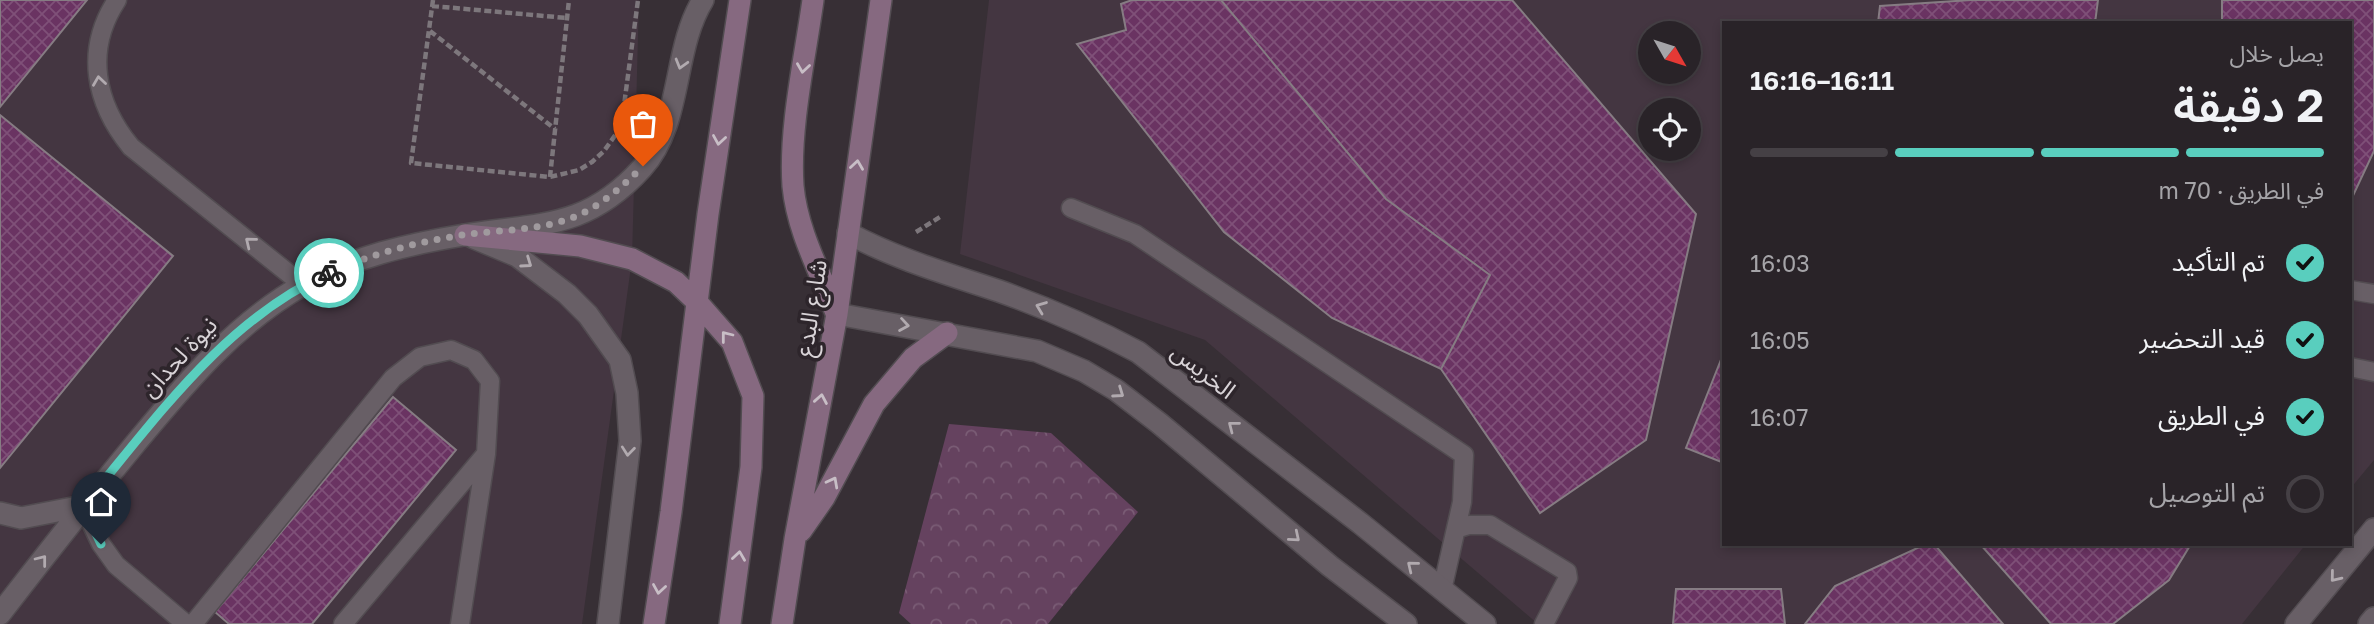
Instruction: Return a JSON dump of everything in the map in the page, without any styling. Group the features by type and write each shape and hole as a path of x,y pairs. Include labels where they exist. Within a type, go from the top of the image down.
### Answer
{"main road":[{"path":"654,624 671,512 708,214 740,0"},
{"path":"813,0 794,139 793,187 801,228 837,314"},
{"name":"شارع البدع","path":"782,624 795,538 837,314 881,0"},
{"path":"465,235 580,246 632,259 676,282 732,342 753,396 751,467 730,624"},
{"path":"795,538 824,498 874,404 913,358 947,333"}],"street":[{"name":"نيوة لحدان","path":"0,614 83,506 194,373 248,321 303,285 356,260 406,246 465,235 526,228 577,216 620,188 643,166 657,145 670,113 687,43 703,0"},
{"name":"الخريس","path":"848,233 896,257 1051,311 1138,352 1360,523 1485,624"},
{"path":"465,235 517,256 568,294 588,315 620,360 627,393 630,442 608,624"},
{"path":"837,314 1037,351 1083,371 1115,390 1159,424 1330,566 1406,624"},
{"path":"0,513 21,518 83,506"},
{"path":"2296,624 2374,529"},
{"path":"2369,624 2374,618"}],"lane":[{"path":"117,0 102,33 97,56 98,79 104,104 115,128 131,147 303,285"},
{"path":"1071,208 1135,234 1464,455 1462,502 1442,590"},
{"path":"2352,289 2374,294"},
{"path":"193,624 393,378 420,357 451,350 474,360 490,381 486,454 460,624"},
{"path":"2352,367 2374,372"},
{"path":"343,624 486,454"},
{"path":"83,506 101,544 116,565 186,624"},
{"path":"1456,529 1469,525 1490,525 1567,572 1567,578 1544,624"}],"path":[{"path":"550,177 569,0"},
{"path":"567,18 433,3 411,163 550,177 579,170 592,162 604,152 623,113 638,0"},
{"path":"429,31 555,130"}],"shaded area":[{"path":"0,0 639,0 632,259 582,624 0,624"},
{"path":"989,0 2374,0 2374,460 2352,487 2352,21 1722,21 1722,546 2304,546 2242,624 1538,624 1205,340 960,254"}],"green space":[{"path":"949,424 1051,433 1138,512 1048,624 911,624 899,613"}],"building":[{"path":"0,0 87,0 0,107"},
{"path":"1132,0 1221,0 1386,199 1490,275 1441,369 1332,318 1224,232 1077,44 1126,30 1121,4"},
{"path":"1221,0 1512,0 1638,147 1638,161 1650,161 1696,214 1646,440 1540,513 1441,369 1490,275 1386,199"},
{"path":"1971,0 2098,0 2095,21 1878,21 1880,6"},
{"path":"2222,0 2374,0 2374,151 2352,198 2352,21 2222,21"},
{"path":"0,115 173,256 0,468"},
{"path":"1722,357 1722,462 1686,448"},
{"path":"393,397 456,450 312,624 229,624 215,612"},
{"path":"1922,546 1936,546 2003,624 1805,624 1835,586"},
{"path":"1982,546 2190,546 2169,580 2113,624 2051,624"},
{"path":"1676,589 1781,589 1785,624 1673,624"}],"way so far":[{"path":"329,273 356,260 406,246 560,222 599,204 643,166"}],"route":[{"path":"101,544 83,506 194,373 248,321 303,285 329,273"}]}
